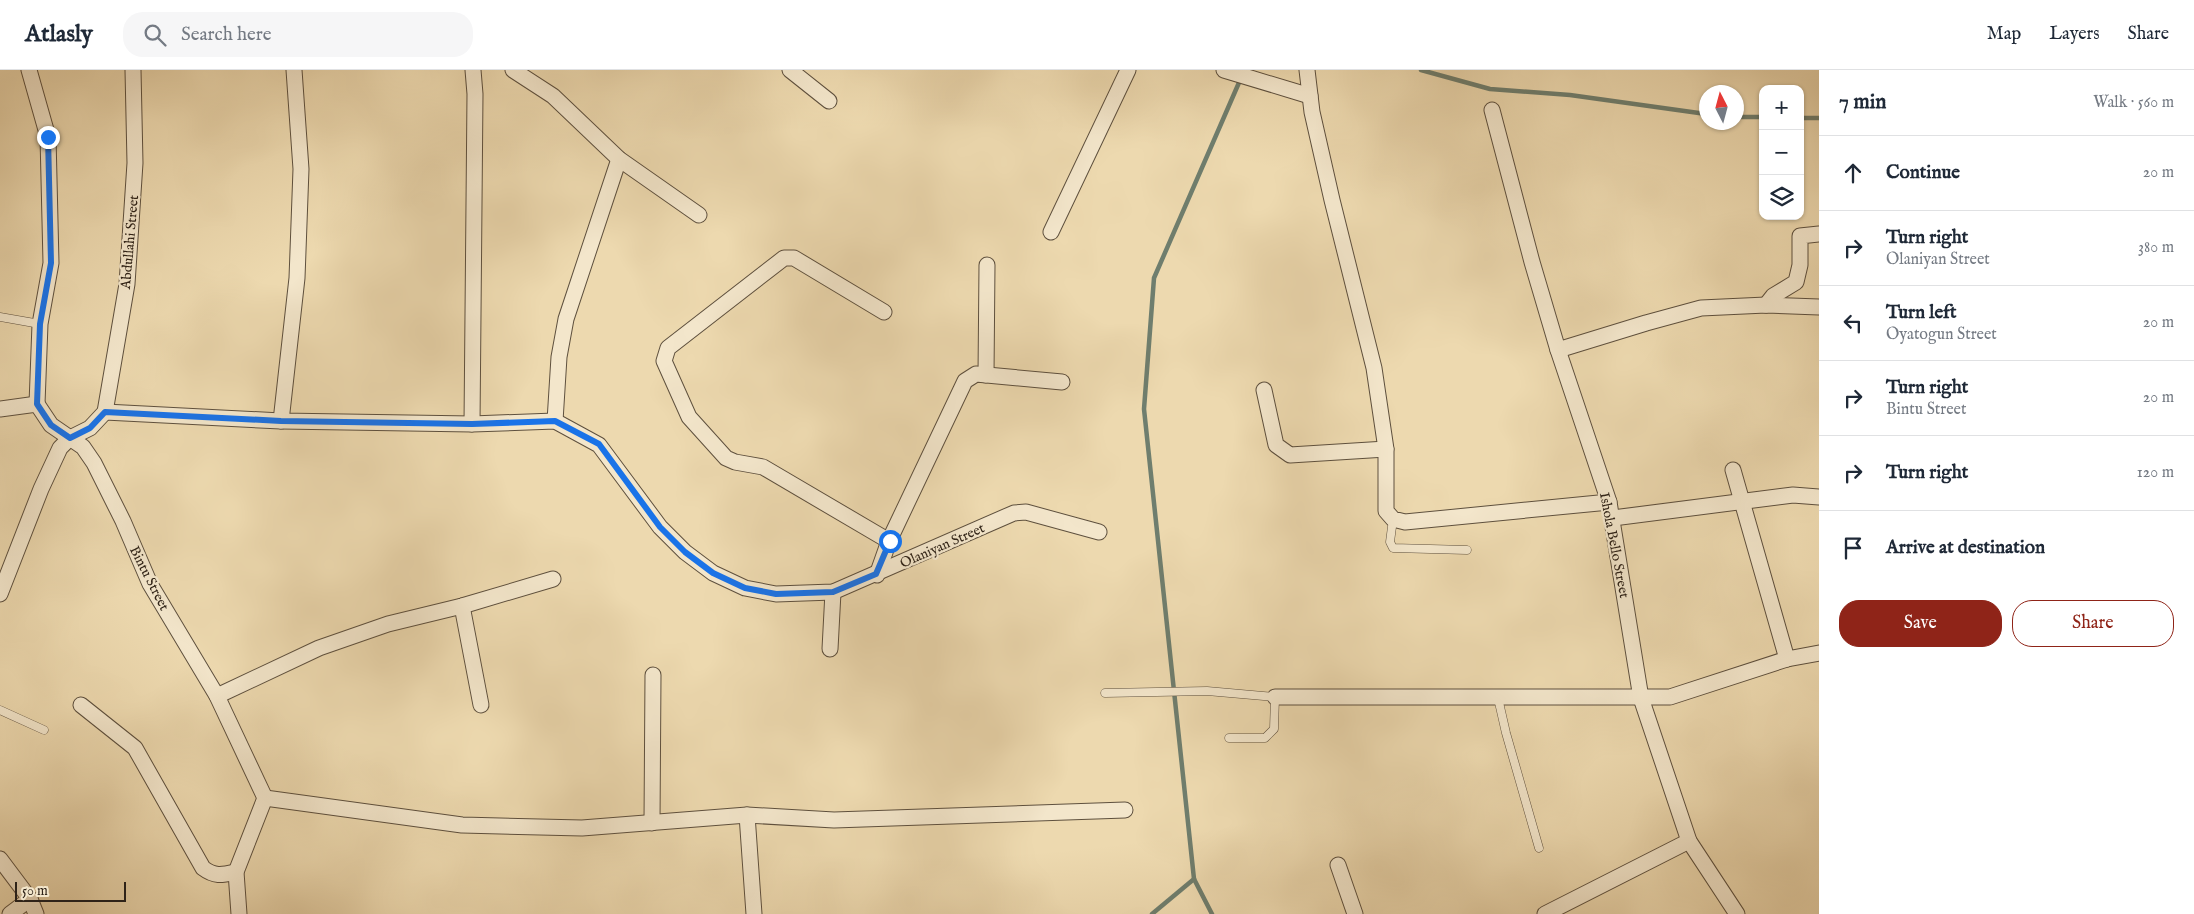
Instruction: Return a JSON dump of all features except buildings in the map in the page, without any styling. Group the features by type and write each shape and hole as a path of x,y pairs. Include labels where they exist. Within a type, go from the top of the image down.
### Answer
{"street":[{"path":"0,408 37,404 40,324 51,263 48,137 29,70"},
{"name":"Abdullahi Street","path":"105,412 127,284 135,163 133,70"},
{"path":"281,421 297,278 299,238 301,168 294,70"},
{"path":"472,424 475,94 473,70"},
{"path":"513,70 553,96 619,159 699,215"},
{"path":"790,70 829,101"},
{"path":"1051,232 1128,70"},
{"path":"1224,70 1310,96"},
{"path":"1307,70 1310,96 1332,200 1374,368 1386,449 1386,511 1393,520 1405,522 1609,502"},
{"name":"Ishola Bello Street","path":"1492,110 1532,262 1558,350 1609,502 1641,698 1689,841 1737,914"},
{"path":"555,421 559,357 566,318 619,159"},
{"path":"1766,305 1773,296 1796,282 1800,265 1800,236 1819,234"},
{"path":"884,312 794,258 784,258 668,348 664,361 689,417 726,458 735,462 763,467 890,541"},
{"path":"986,375 987,265"},
{"path":"1558,350 1646,322 1701,308 1766,305 1819,307"},
{"path":"876,574 965,381 976,374 1062,382"},
{"path":"1264,390 1276,445 1290,454 1386,449"},
{"name":"Bintu Street","path":"37,404 51,425 83,447 94,463 123,521 150,584 217,696 265,798"},
{"path":"0,594 51,463 60,448 70,438 90,428 105,412"},
{"name":"Olaniyan Street","path":"105,412 281,421 472,424 555,421 599,444 660,527 685,552 713,573 745,588 776,594 833,592 1014,512 1026,512 1099,532"},
{"path":"1733,470 1787,659"},
{"path":"1612,518 1793,495 1819,496"},
{"path":"217,696 319,648 388,624 462,606 554,579"},
{"path":"830,649 833,592"},
{"path":"462,606 480,705"},
{"path":"1276,697 1641,698 1670,696 1787,659 1819,653"},
{"path":"652,823 653,675"},
{"path":"81,705 135,748 203,868 210,873 220,876 236,872"},
{"path":"239,914 236,872 265,798 462,825 582,828 747,816 834,820 1125,810"},
{"path":"747,816 754,914"},
{"path":"1545,914 1689,841"},
{"path":"0,859 30,899 36,914"},
{"path":"1338,865 1355,914"},
{"path":"10,914 30,899"}],"lane":[{"path":"0,317 40,324"},
{"path":"1393,520 1390,542 1393,548 1467,550"},
{"path":"1105,693 1156,690 1207,691 1276,697 1274,730 1265,738 1229,738"},
{"path":"1498,698 1506,734 1539,848"},
{"path":"0,710 44,730"}],"waterway":[{"path":"1421,70 1490,89 1570,95 1699,113"},
{"path":"1212,914 1194,879 1144,409 1154,278 1241,78"},
{"path":"1744,117 1759,117"},
{"path":"1804,118 1819,118"},
{"path":"1152,914 1194,879"}],"route":[{"path":"48,137 51,263 40,324 37,404 51,425 70,438 90,428 105,412 281,421 472,424 555,421 587,436 599,444 660,527 685,552 713,573 745,588 776,594 833,592 876,574 890,541"}]}
